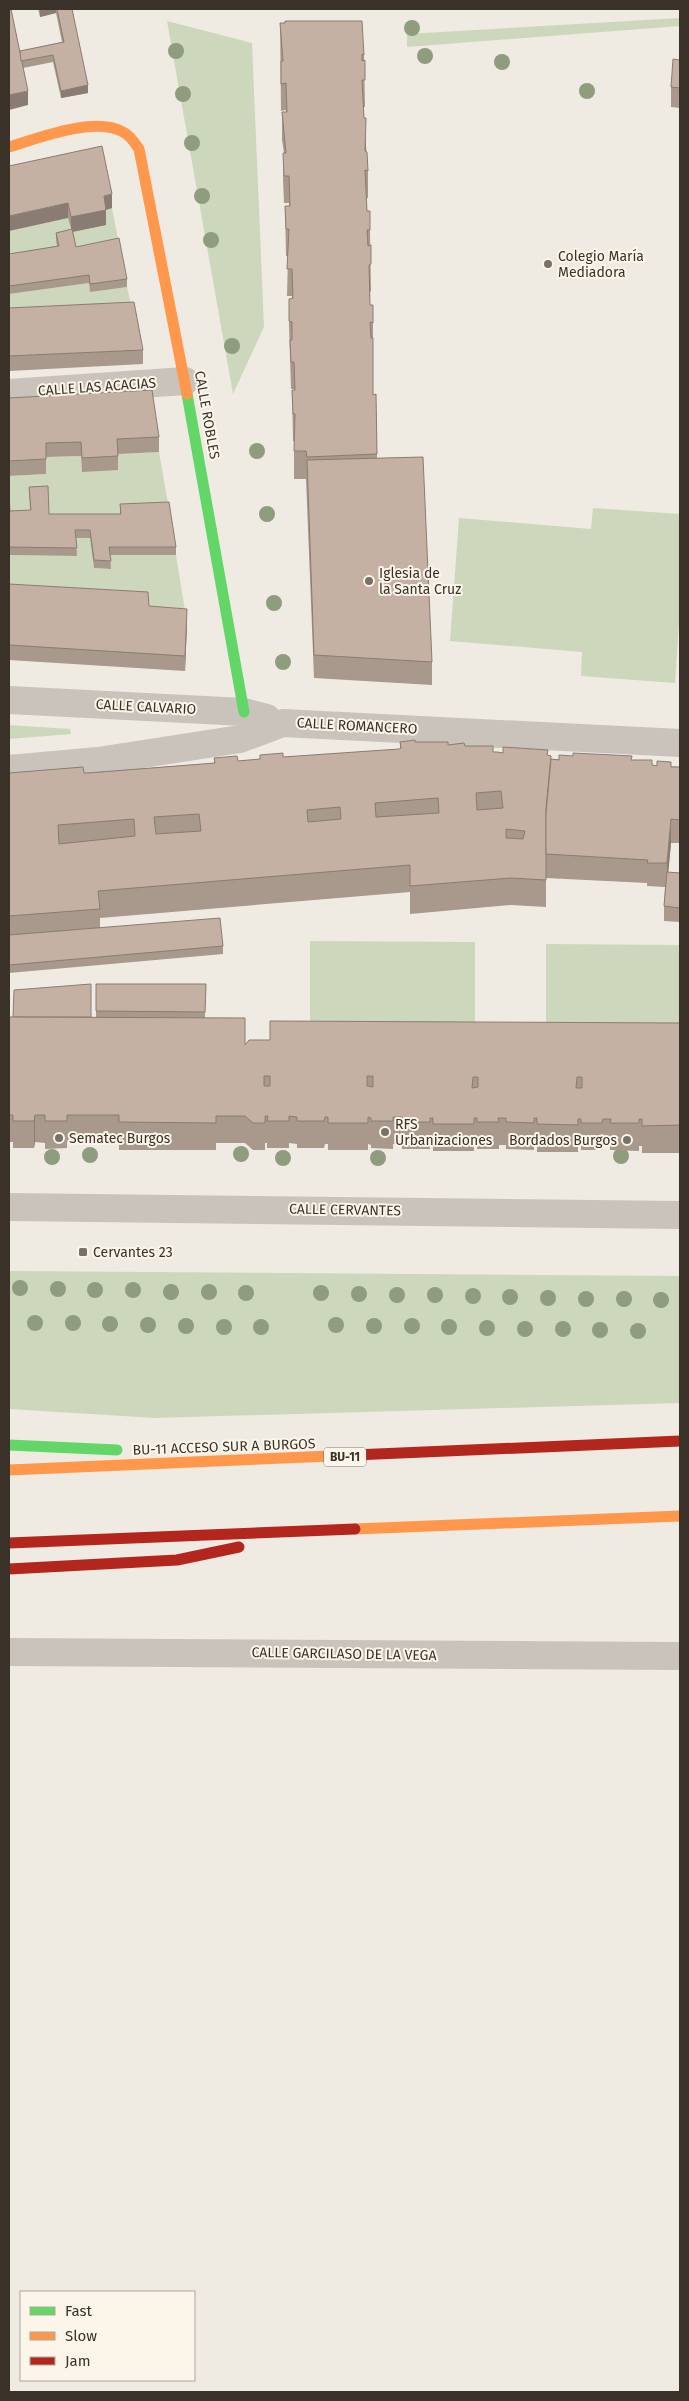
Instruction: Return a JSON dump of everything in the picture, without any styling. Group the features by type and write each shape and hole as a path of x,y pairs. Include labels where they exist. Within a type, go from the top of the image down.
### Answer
{"main road":[{"name":"CALLE ROBLES","path":"9,147 92,126 123,131 139,149 185,381 244,712"},
{"name":"BU-11 ACCESO SUR A BURGOS","path":"9,1470 680,1442"},
{"path":"9,1445 127,1450"},
{"path":"157,1452 306,1458"},
{"path":"9,1543 680,1516"},
{"path":"9,1569 176,1560 319,1531"}],"street":[{"name":"CALLE LAS ACACIAS","path":"9,393 185,381"},
{"name":"CALLE CALVARIO","path":"9,700 244,712 282,723"},
{"name":"CALLE ROMANCERO","path":"9,769 98,761 240,739 282,723 680,743"},
{"name":"CALLE CERVANTES","path":"9,1207 680,1215"},
{"name":"CALLE GARCILASO DE LA VEGA","path":"9,1652 680,1656"}],"green space":[{"path":"680,18 680,26 407,47 407,34"},
{"path":"167,21 252,43 264,327 233,394"},
{"path":"112,208 119,245 9,262 9,230 68,218 71,232 106,225 104,210"},
{"path":"89,283 90,291 127,287 134,317 9,323 9,294"},
{"path":"159,452 169,509 121,512 121,522 10,519 9,476 46,474 45,457 81,456 82,472 117,454"},
{"path":"593,508 680,514 680,608 675,683 581,676 582,652 450,641 459,518 591,529"},
{"path":"75,538 90,538 94,568 110,569 109,555 176,555 187,623 149,620 9,598 9,555 76,556"},
{"path":"9,725 70,729 71,734 9,739"},
{"path":"310,941 475,942 475,1031 310,1030"},
{"path":"546,944 680,945 680,1034 546,1033"},
{"path":"9,1271 680,1276 680,1403 155,1418 9,1409"}],"building":[{"path":"9,9 11,9 28,91 9,95"},
{"path":"57,9 72,9 88,85 61,91 53,55 21,61 20,51 64,42"},
{"path":"285,21 362,21 364,55 362,54 362,61 365,60 365,80 362,80 364,118 366,118 365,151 367,152 368,171 365,170 367,211 370,211 370,230 367,230 368,246 371,245 371,264 369,265 370,305 373,305 373,323 370,322 371,338 373,338 373,395 376,394 377,454 307,457 306,451 294,451 295,414 293,414 292,390 295,390 294,362 291,362 290,340 292,340 292,322 289,321 289,299 293,298 292,269 287,269 289,229 286,229 285,206 290,206 289,176 284,176 283,153 286,153 282,112 287,112 286,83 281,84 281,61 283,61 280,23 285,23"},
{"path":"673,59 680,60 680,88 671,87"},
{"path":"102,146 112,194 104,196 106,210 71,217 68,203 9,216 9,166"},
{"path":"72,229 76,247 119,238 127,279 90,284 89,275 9,286 9,254 59,246 56,233"},
{"path":"134,302 143,350 9,356 9,308"},
{"path":"152,390 159,437 117,439 118,456 82,458 81,442 46,443 46,459 9,461 9,398"},
{"name":"Iglesia de la Santa Cruz","path":"423,457 432,662 314,655 307,460"},
{"path":"48,486 49,514 121,514 120,504 169,502 176,547 109,547 111,561 94,560 90,530 75,530 77,548 9,547 9,493 10,511 31,510 29,487"},
{"path":"9,584 148,592 149,606 187,609 185,656 9,645"},
{"path":"415,740 415,742 448,742 448,745 464,743 465,746 493,746 493,752 503,753 503,747 548,750 547,755 551,756 546,809 546,880 511,878 410,886 410,865 98,891 100,909 9,916 9,773 83,767 84,773 88,773 215,763 214,758 237,756 238,761 260,759 260,755 283,753 283,757 399,749 401,748 400,742","holes":["501,791 503,808 477,810 476,793","438,798 439,813 376,817 375,803","340,807 341,819 308,822 307,810","199,814 201,831 156,834 154,817","134,819 135,836 59,844 58,825","506,829 525,831 523,839 506,838"]},
{"path":"573,753 632,756 631,760 652,760 652,765 657,766 657,761 671,762 671,767 680,767 680,820 671,819 667,863 647,863 648,860 546,854 546,813 551,759 559,760 559,755 573,756"},
{"path":"667,872 680,873 680,908 664,906"},
{"path":"220,918 223,946 9,965 9,935"},
{"path":"91,984 91,1017 13,1017 14,990"},
{"path":"96,984 206,984 205,1012 96,1011"},
{"path":"9,1017 245,1018 245,1045 249,1040 270,1040 270,1021 680,1023 680,1125 642,1126 642,1119 639,1119 639,1123 610,1123 611,1119 603,1119 602,1123 581,1123 581,1119 578,1119 578,1125 537,1124 537,1118 534,1118 534,1123 506,1122 506,1118 498,1118 499,1122 477,1122 477,1118 474,1118 474,1124 433,1124 433,1118 430,1118 430,1122 402,1122 402,1117 393,1117 393,1121 371,1121 371,1118 368,1117 368,1123 328,1123 328,1117 325,1117 324,1121 297,1121 297,1117 289,1116 289,1121 267,1121 268,1116 265,1116 265,1123 253,1123 245,1116 216,1116 216,1123 119,1122 119,1115 67,1115 67,1121 45,1121 45,1115 35,1115 34,1121 13,1121 13,1115 9,1115","holes":["264,1076 270,1076 270,1086 264,1086","367,1076 373,1076 373,1087 367,1086","473,1077 478,1077 478,1087 472,1088","577,1077 582,1077 582,1088 576,1088"]}],"traffic: fast":[{"path":"187,394 244,712"},
{"path":"9,1445 117,1450"}],"traffic: slow":[{"path":"9,147 66,130 97,126 123,132 134,142 139,149 187,394"},
{"path":"9,1470 331,1456"},
{"path":"355,1529 680,1516"}],"traffic: jam":[{"path":"331,1456 680,1441"},
{"path":"9,1543 355,1529"},
{"path":"9,1569 177,1560 239,1547"}],"place":[{"name":"Colegio María Mediadora","path":"548,264"},
{"name":"Iglesia de la Santa Cruz","path":"369,581"},
{"name":"RFS Urbanizaciones","path":"385,1132"},
{"name":"Sematec Burgos","path":"59,1138"},
{"name":"Bordados Burgos","path":"627,1140"},
{"name":"Cervantes 23","path":"83,1252"}]}
